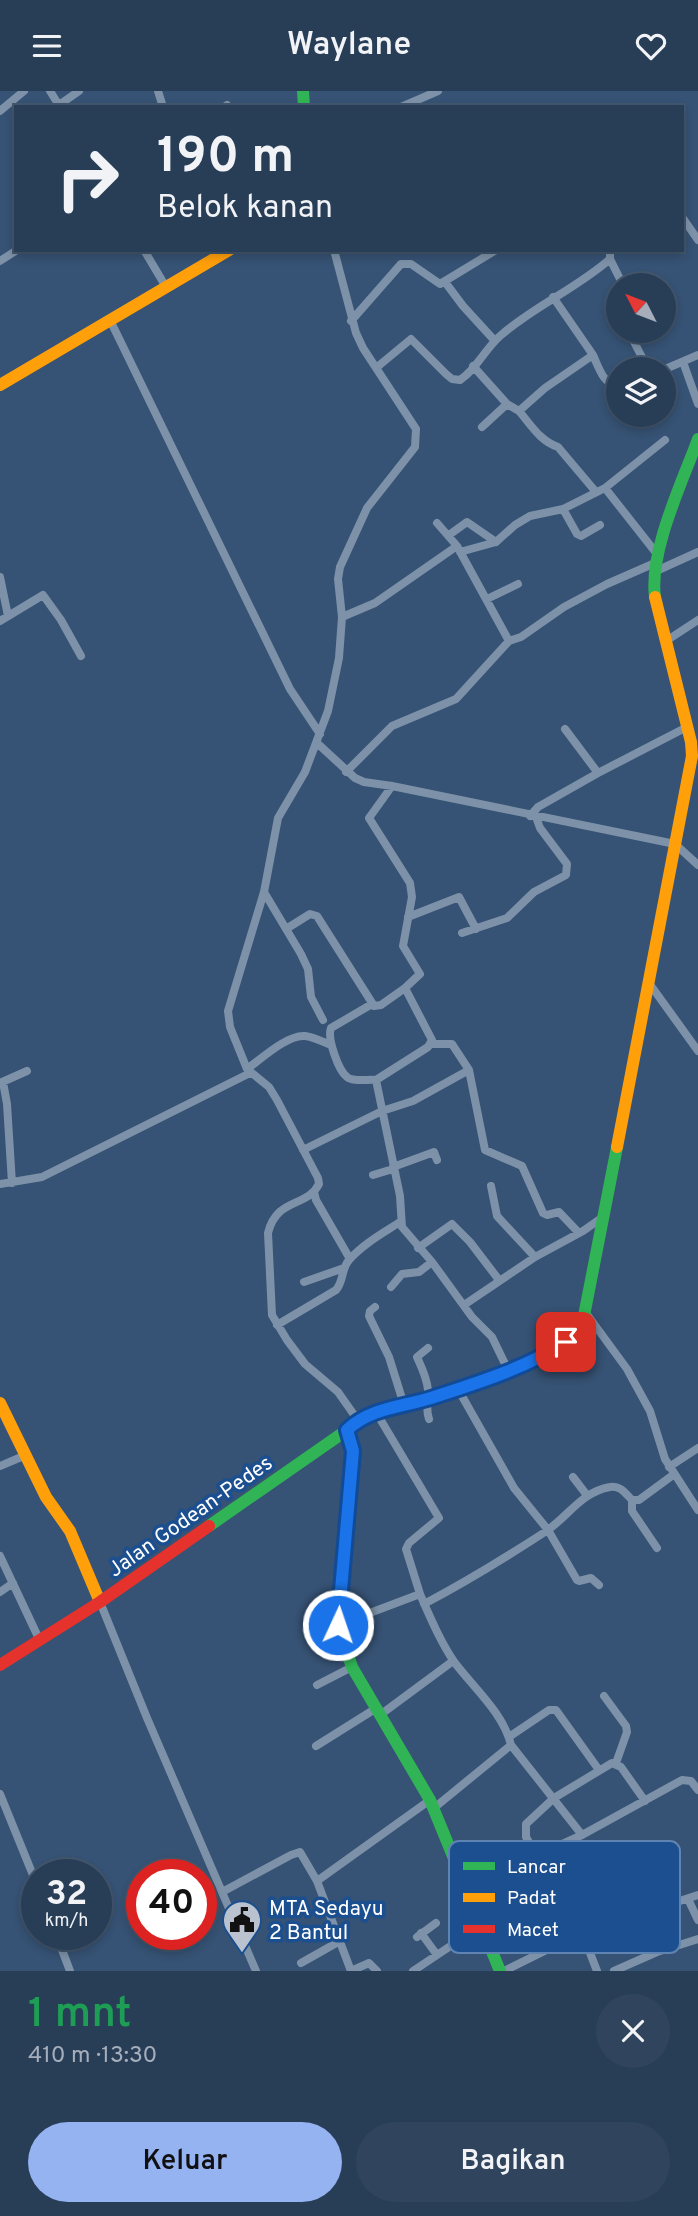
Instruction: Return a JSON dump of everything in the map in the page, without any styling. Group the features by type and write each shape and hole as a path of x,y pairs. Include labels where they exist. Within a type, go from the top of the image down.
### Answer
{"street":[{"path":"8,91 13,100"},
{"path":"0,111 24,91"},
{"path":"61,105 79,91"},
{"path":"406,105 438,91"},
{"path":"684,220 698,240"},
{"path":"145,252 166,287"},
{"path":"0,385 226,252"},
{"path":"334,252 351,321 363,348 416,429 415,447 368,508 344,556 338,579 342,617 339,659 328,711 305,772 278,818 264,893 228,1011 230,1027 249,1071 269,1087 319,1184 314,1192 279,1212 271,1221 268,1233 270,1305 277,1325 305,1364 338,1392 357,1419 428,1399 508,1370 549,1353 566,1342 582,1326 675,844 695,756 656,604 655,563 698,439"},
{"path":"351,321 401,264 411,264 436,283 445,282 493,252"},
{"path":"376,368 411,339 452,379 460,380 495,341 553,297 593,274 610,255 618,273"},
{"path":"445,282 495,341"},
{"path":"553,297 593,355 606,381"},
{"path":"110,320 290,689 319,739 346,772 365,782 675,844 698,865"},
{"path":"519,411 545,388 593,355"},
{"path":"676,365 698,355"},
{"path":"683,362 698,404"},
{"path":"473,366 508,404 519,411 540,436 549,444 558,447 596,492"},
{"path":"481,427 508,404"},
{"path":"342,617 375,603 458,549 496,542 530,516 563,509 605,488 665,440"},
{"path":"605,488 655,563"},
{"path":"563,509 581,536 600,525"},
{"path":"449,535 467,522 496,542"},
{"path":"437,523 458,549 509,641"},
{"path":"346,772 392,726 456,699 509,641 522,637 564,607 607,584 655,563 698,552"},
{"path":"0,577 8,615"},
{"path":"487,599 518,584"},
{"path":"0,621 43,595 81,656"},
{"path":"666,641 698,620"},
{"path":"533,816 538,807 687,727"},
{"path":"565,729 597,773"},
{"path":"286,929 310,914 317,916 376,1007 405,988 420,974 402,946 412,897 410,883 369,818 392,786"},
{"path":"463,933 507,918 534,892 568,871 567,864 533,816"},
{"path":"264,893 308,969 311,997 323,1020"},
{"path":"408,916 458,897 476,929"},
{"path":"649,983 698,1051"},
{"path":"405,988 432,1040 431,1044"},
{"path":"372,1004 331,1028 331,1045 346,1077 352,1080 376,1080 431,1044 452,1044 469,1070 485,1150 522,1165 543,1213 547,1215 559,1212 579,1233"},
{"path":"0,1184 42,1177 249,1071 279,1046 298,1036 311,1037 331,1045"},
{"path":"303,1150 382,1111 413,1101 469,1070"},
{"path":"12,1183 7,1104 2,1082 27,1071"},
{"path":"376,1080 400,1196 400,1222 418,1248 492,1337 508,1370"},
{"path":"373,1175 434,1152 437,1160"},
{"path":"491,1186 497,1216 535,1257"},
{"path":"314,1192 350,1259"},
{"path":"464,1305 535,1257 605,1216"},
{"path":"277,1325 336,1290 350,1259 400,1222"},
{"path":"418,1248 452,1224 470,1242 499,1280"},
{"path":"391,1287 402,1274 419,1272 432,1262"},
{"path":"304,1282 344,1268"},
{"path":"375,1307 369,1316 389,1357 404,1405"},
{"path":"586,1313 612,1347 650,1411 659,1444 671,1471 695,1498 698,1510"},
{"path":"428,1348 417,1357 425,1375 428,1399 426,1411 429,1419"},
{"path":"458,1389 514,1488 548,1530 577,1580 591,1578 599,1585"},
{"name":"Jalan Godean-Pedes","path":"0,1403 46,1497 69,1531 100,1602 347,1430 357,1419"},
{"path":"376,1412 439,1518 409,1543 406,1549 424,1604 453,1661 495,1713 510,1741 582,1835"},
{"path":"347,1430 353,1451 338,1625 352,1667 432,1804 449,1846"},
{"path":"424,1604 471,1579 548,1530 586,1495 609,1487 618,1487 632,1500 639,1500 698,1448"},
{"path":"0,1466 26,1455"},
{"path":"573,1477 586,1495"},
{"path":"632,1500 632,1511 657,1548"},
{"path":"0,1556 40,1641"},
{"path":"0,1592 13,1583"},
{"path":"338,1625 420,1594"},
{"path":"0,1665 100,1602 256,1971"},
{"path":"319,1744 377,1712 453,1661"},
{"path":"317,1685 352,1667"},
{"path":"528,1841 525,1826 554,1798 598,1770 616,1763 627,1732 626,1726 604,1696"},
{"path":"317,1881 432,1804 549,1710 556,1710 598,1770"},
{"path":"616,1763 645,1801"},
{"path":"568,1841 682,1780 691,1781 698,1790"},
{"path":"0,1794 26,1859"},
{"path":"224,1891 298,1852 301,1853 317,1881 351,1971 369,1963 377,1971"},
{"path":"680,1901 698,1895"},
{"path":"688,1899 698,1920"},
{"path":"436,1923 419,1935 437,1955"},
{"path":"680,1945 698,1939"},
{"path":"301,1963 340,1941"},
{"path":"413,1971 449,1947"},
{"path":"62,1950 70,1971"},
{"path":"493,1953 502,1971 539,1953"},
{"path":"589,1953 597,1971"},
{"path":"619,1970 655,1953"}],"traffic: fast":[{"path":"303,91 304,105"},
{"path":"655,597 654,579 662,538 698,439"},
{"path":"209,1526 347,1430 357,1419 506,1373 547,1353 582,1326 617,1147"},
{"path":"347,1430 353,1451 338,1625 352,1667 430,1800 449,1846"},
{"path":"493,1953 500,1971"}],"traffic: slow":[{"path":"0,385 226,252"},
{"path":"617,1147 692,756 691,742 655,597"},
{"path":"0,1403 46,1497 70,1531 100,1602"}],"traffic: jam":[{"path":"0,1665 100,1602 209,1526"}],"place":[{"name":"MTA Sedayu 2 Bantul","path":"242,1954"}],"route":[{"path":"338,1625 343,1540 353,1451 347,1430 357,1419 369,1414 428,1399 483,1380 549,1353 566,1342"}]}
